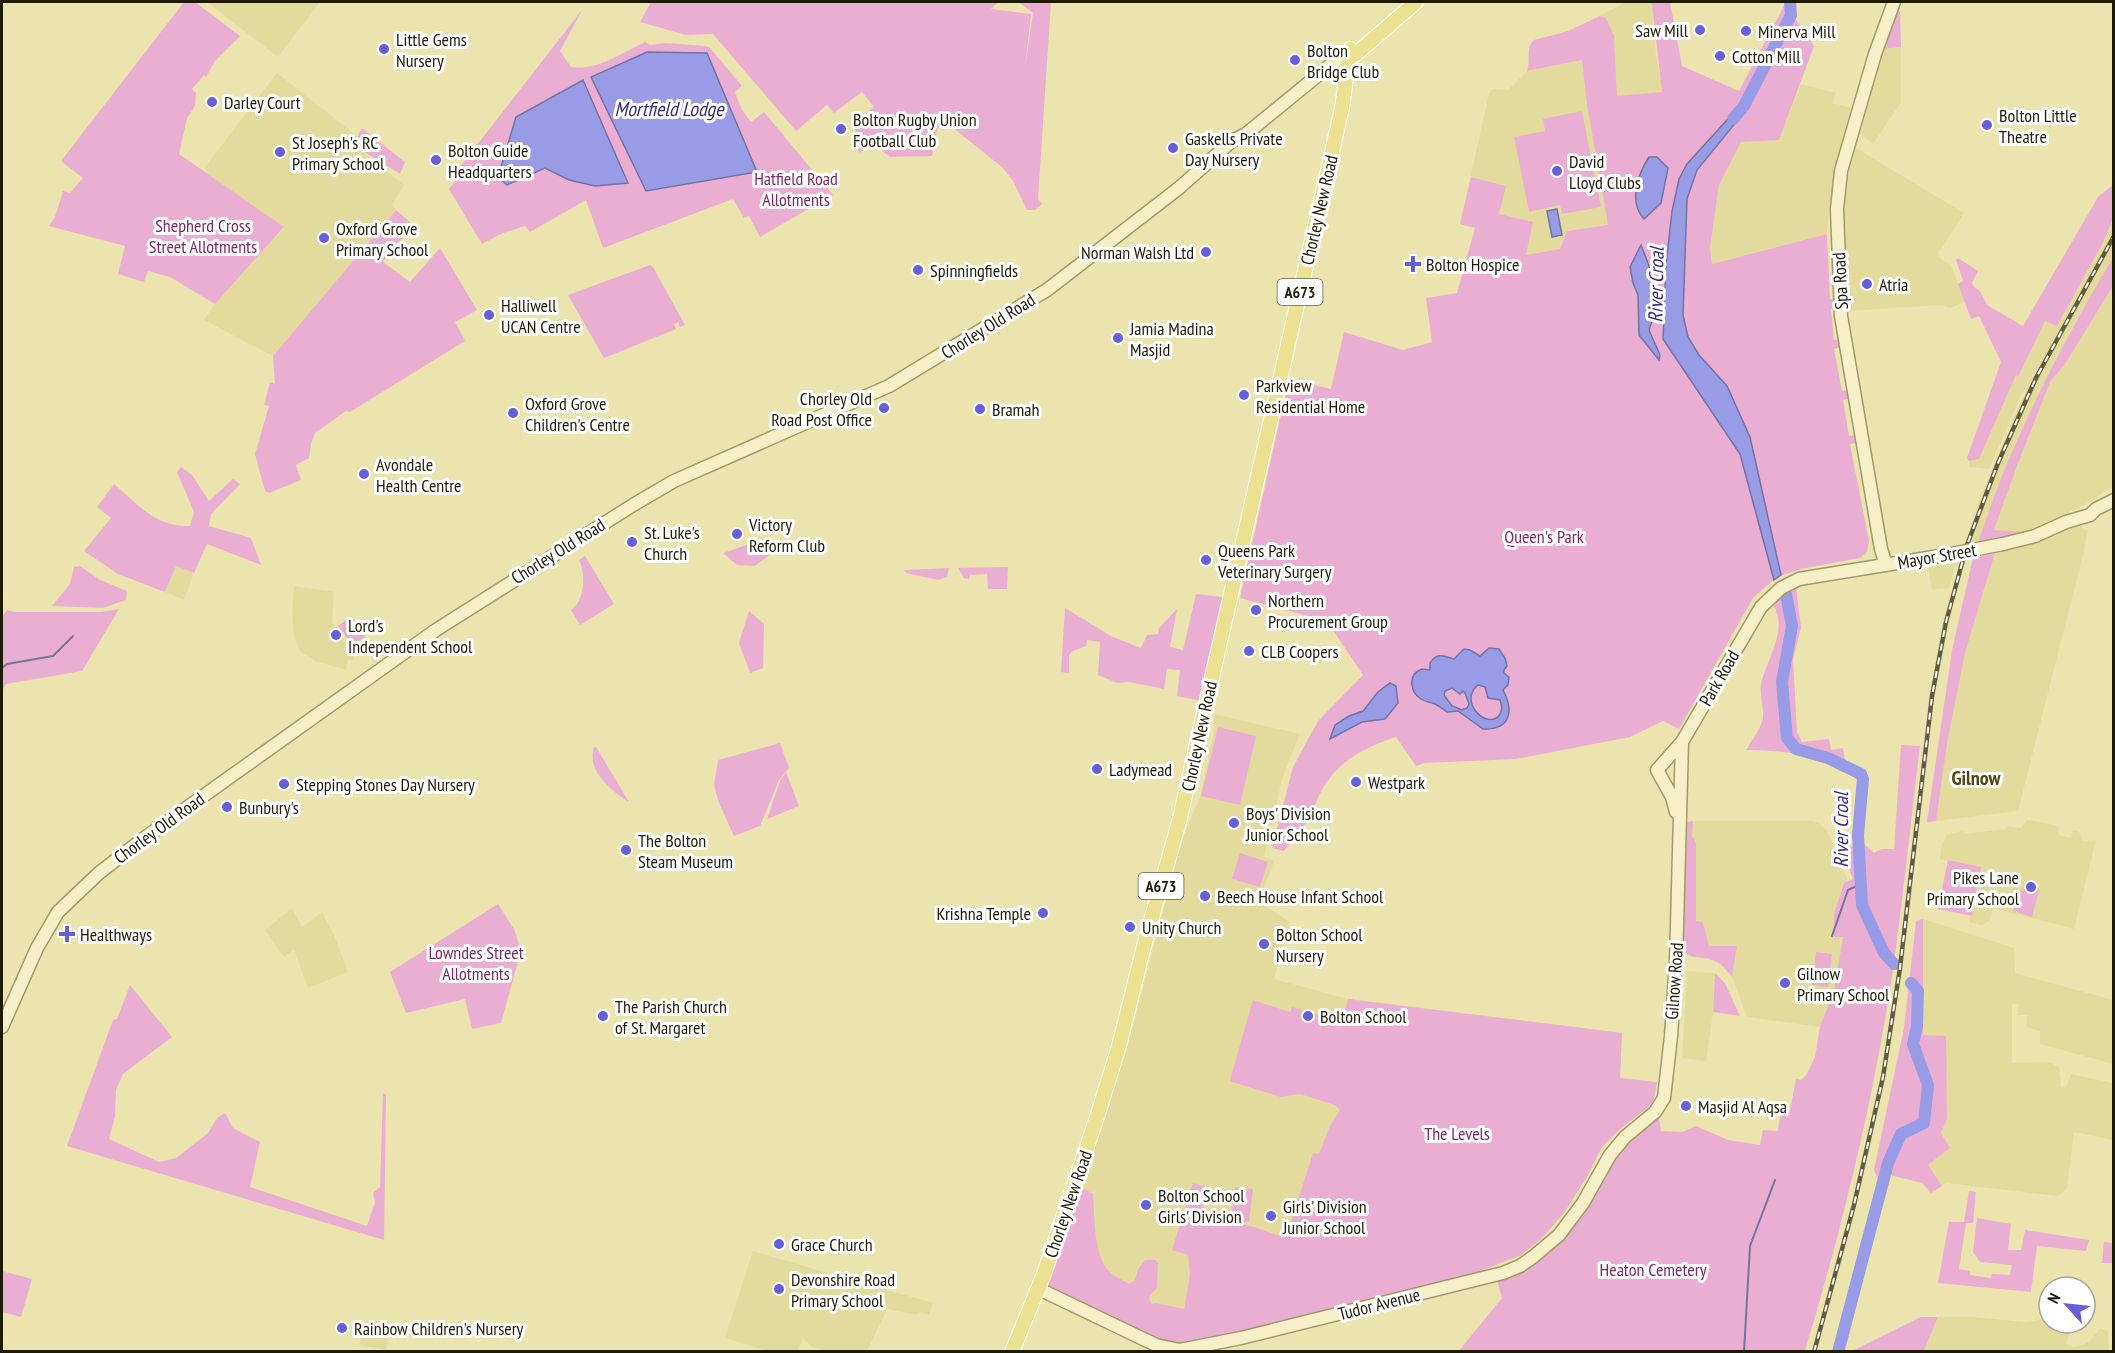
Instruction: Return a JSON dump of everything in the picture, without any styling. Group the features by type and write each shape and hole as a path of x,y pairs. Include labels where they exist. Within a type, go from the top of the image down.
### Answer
{"main road":[{"path":"1351,55 1369,35 1390,23 1416,2"},
{"name":"Spa Road","path":"1886,565 1881,549 1841,316 1837,209 1844,163 1875,54 1894,2"},
{"name":"Chorley Old Road","path":"2,1027 48,927 58,912 76,894 107,866 143,839 341,696 508,583 674,481 869,396 940,356 1054,285 1198,173 1208,161 1232,141 1246,134 1297,93 1351,55"},
{"name":"Chorley New Road","path":"1012,1352 1069,1204 1112,1071 1179,822 1342,108 1351,55"},
{"name":"Mayor Street","path":"1781,588 1799,579 1952,554 2035,536 2076,518 2090,515 2096,509 2114,500"},
{"path":"1860,568 1881,549"},
{"name":"Park Road","path":"1658,770 1682,742 1750,623 1761,607 1781,588"},
{"name":"Gilnow Road","path":"1658,1109 1666,1091 1678,931 1682,742"},
{"path":"1668,759 1681,763"},
{"name":"Gilnow Road","path":"1658,770 1674,803 1679,852"},
{"name":"Tudor Avenue","path":"1038,1289 1156,1345 1180,1350 1241,1338 1503,1273 1520,1266 1559,1235 1583,1203 1610,1155 1625,1137 1658,1109"}],"shaded area":[{"path":"207,2 320,2 278,57"},
{"path":"1625,2 1652,4 1656,54 1663,92 1617,96 1614,36 1606,19 1600,16"},
{"path":"1901,47 1901,102 1873,144 1860,134 1883,49"},
{"path":"1582,60 1587,105 1608,225 1567,231 1560,249 1526,255 1495,233 1460,224 1492,89 1508,90 1527,71"},
{"path":"277,73 357,136 354,145 404,185 392,205 396,210 273,356 204,320 215,304 284,228 208,174 205,167"},
{"path":"1801,84 1836,93 1833,103 1851,108 1837,158 1827,234 1712,264 1710,248 1719,185 1741,142 1779,140"},
{"path":"1856,148 1964,213 1938,254 1941,259 1951,265 1965,302 1950,308 1941,305 1847,311 1846,229 1841,229 1844,190"},
{"path":"2113,218 2113,257 2070,333 2029,415 2015,445 1978,542 1965,546 1981,496 2034,371 1989,469 1969,467 1969,461 1979,459 2016,374 2017,376 2045,320 2057,326 2104,241"},
{"path":"2113,286 2113,487 2094,500 2050,523 2025,532 1994,530 2050,382 2065,364"},
{"path":"2079,525 2087,531 2084,551 2018,811 1936,821 1947,744 1965,653 1995,553 2036,542 2069,527"},
{"path":"1957,560 1949,588 1932,590 1928,565"},
{"path":"176,565 194,573 184,600 165,592"},
{"path":"294,586 334,592 332,622 353,652 354,660 348,660 346,670 316,661 300,651 294,636 292,613"},
{"name":"Bolton School","path":"1213,714 1300,734 1283,776 1264,857 1274,861 1259,902 1290,922 1274,979 1348,999 1622,1033 1620,1077 1625,1078 1588,1175 1564,1213 1541,1239 1521,1255 1478,1272 1426,1286 1208,1340 1178,1343 1148,1335 1047,1285 1126,1053 1182,839 1200,797 1215,728"},
{"name":"Pikes Lane Primary School","path":"2027,820 2056,825 2059,828 2058,835 2071,838 2073,830 2079,832 2083,841 2096,840 2074,929 1993,908 1989,921 1982,925 1969,922 1981,867 1940,859 1942,844 1947,835 1962,831 1965,834 2004,829 2007,826 2021,828"},
{"path":"1693,821 1812,821 1827,830 1848,881 1844,883 1834,914 1834,937 1843,937 1834,990 1820,1027 1747,1017 1732,977 1737,946 1709,946 1703,922 1696,922 1696,843 1692,835"},
{"path":"292,908 302,927 322,912 334,935 348,972 308,988 294,950 284,957 265,930"},
{"path":"1923,919 2014,948 2015,973 2113,1000 2113,1064 2040,1044 2040,1031 2026,1027 2027,1015 2018,1015 2019,1004 2012,1004 2012,1063 2045,1062 2053,1064 2059,1067 2061,1087 2066,1088 2071,1074 2113,1083 2113,1140 2074,1132 2067,1188 2058,1196 1947,1183 1942,1186 1927,1165 1947,1119 1945,1036 1923,1036"},
{"path":"1687,971 1715,973 1713,1012 1706,1061 1682,1058"},
{"path":"753,1251 933,1303 929,1315 921,1312 916,1315 887,1309 867,1351 824,1351 812,1347 803,1338 798,1351 767,1351 725,1338"},
{"path":"1938,1317 1972,1317 2027,1322 2037,1320 2037,1335 2069,1335 2066,1344 2073,1347 2090,1341 2097,1335 2100,1328 2108,1331 2109,1351 1924,1352"},
{"path":"366,1321 393,1321 386,1350 359,1345"}],"green space":[{"name":"Shepherd Cross Street Allotments","path":"184,2 195,2 240,36 215,61 206,77 204,75 192,89 196,93 195,106 187,118 179,154 284,227 215,304 170,277 148,271 144,282 118,274 125,246 49,226 55,217 63,191 70,193 83,178 61,161"},
{"path":"651,2 998,2 1051,2 1038,199 1042,204 1035,210 1027,210 1013,181 1003,168 942,119 936,133 932,156 890,157 873,143 859,153 854,122 874,107 862,92 834,113 827,105 796,131 713,34 686,35 640,22","holes":["998,2 1020,3 1033,13 1025,68 1031,14 991,9"]},
{"name":"Queen's Park","path":"1647,2 1670,2 1682,66 1739,91 1785,4 1814,46 1779,140 1741,142 1719,185 1710,248 1712,264 1827,234 1830,299 1841,299 1841,306 1831,309 1834,340 1845,339 1846,346 1834,349 1842,391 1852,389 1853,398 1843,400 1849,436 1861,434 1863,442 1850,444 1869,541 1867,552 1860,558 1801,569 1777,577 1753,598 1679,729 1663,721 1630,737 1516,759 1424,763 1416,766 1396,737 1368,748 1343,764 1326,784 1305,825 1284,851 1272,848 1293,767 1318,721 1363,675 1327,621 1240,598 1289,379 1331,389 1344,332 1403,350 1432,342 1426,298 1457,293 1475,228 1460,224 1471,177 1506,186 1499,214 1533,222 1526,255 1560,249 1567,231 1608,225 1587,105 1582,60 1527,71 1529,50 1534,40 1568,31 1600,16 1606,18 1614,36 1617,96 1662,92 1652,4"},
{"name":"Hatfield Road Allotments","path":"582,10 560,51 571,67 581,68 600,64 645,42 650,45 666,43 706,46 742,86 735,92 742,110 751,122 764,112 833,195 760,237 749,216 744,218 733,199 603,248 586,200 530,232 525,226 503,233 482,244 449,189 458,177 455,173"},
{"path":"1897,11 1900,12 1901,47 1883,49"},
{"name":"David Lloyd Clubs","path":"1582,111 1601,207 1562,214 1560,205 1529,212 1514,137 1545,131 1543,119"},
{"path":"362,128 405,162 400,174 353,145"},
{"path":"2113,185 2113,218 2104,241 2057,326 2045,321 2018,377 2016,375 1979,459 1969,461 1967,458 2001,362 1979,316 1971,319 1958,284 1963,281 1956,260 1958,258 1978,271 1972,283 1980,291 1987,305 2023,326 2098,197"},
{"path":"396,210 413,225 383,262 410,282 440,248 477,310 455,322 465,341 350,412 346,411 315,433 309,458 296,465 301,480 269,493 265,491 255,454 269,406 264,405 270,382 275,384 273,356"},
{"path":"2113,257 2113,286 2065,364 2050,382 1994,530 2025,532 1978,542 2005,467 2038,395"},
{"path":"650,265 685,325 680,327 678,322 674,324 676,329 604,358 568,295"},
{"path":"181,467 192,475 209,501 233,479 240,484 211,514 209,526 251,538 261,565 207,544 194,573 176,566 165,592 118,574 84,551 111,518 97,507 114,484 157,519 167,523 190,526 194,512 177,472"},
{"path":"767,538 772,553 755,566 737,565 723,553"},
{"path":"1995,553 1965,653 1947,744 1936,821 1927,822 1952,650 1973,558"},
{"path":"585,556 614,604 580,625 571,610 576,606 582,594 583,572 579,560"},
{"path":"80,566 100,580 127,591 126,600 103,608 52,606 70,584 74,567"},
{"path":"1008,567 1007,589 988,589 987,574 970,575 969,579 964,578 958,568"},
{"path":"949,568 947,577 938,580 906,573 904,570"},
{"path":"1796,587 1801,628 1793,659 1797,732 1802,742 1829,739 1831,750 1843,748 1845,760 1864,774 1866,779 1861,838 1852,839 1857,779 1818,759 1776,751 1746,750 1763,717 1761,684 1776,642 1779,623 1773,605 1782,594"},
{"path":"1196,594 1230,598 1207,702 1177,696 1180,670 1167,669 1164,689 1129,682 1117,683 1098,675 1100,642 1087,640 1086,646 1069,655 1069,673 1061,672 1065,608 1111,636 1141,648 1147,635 1158,634 1159,628 1177,609 1170,647 1183,650"},
{"path":"119,609 82,671 6,684 2,691 2,617 7,610 15,612 101,612"},
{"path":"749,611 764,624 763,668 750,673 739,643"},
{"path":"352,616 366,636 352,645 338,626"},
{"path":"1218,727 1256,736 1240,805 1201,796"},
{"path":"780,743 789,768 779,780 760,826 734,836 719,803 714,785 718,760"},
{"name":"Heaton Cemetery","path":"1901,745 1920,746 1898,936 1886,1012 1857,1159 1805,1351 1458,1352 1502,1298 1497,1280 1542,1256 1629,1139 1657,1117 1659,1117 1661,1131 1682,1132 1696,1126 1728,1140 1760,1145 1763,1130 1778,1131 1780,1114 1789,1115 1796,1079 1801,1080 1807,1074 1815,1057 1820,1027 1834,990 1843,937 1834,937 1834,914 1844,883 1853,879 1841,848 1865,845 1874,853 1882,849 1894,849"},
{"path":"594,747 629,802 608,786 597,772 592,756"},
{"path":"786,772 799,806 767,819 780,781"},
{"path":"1693,821 1692,835 1696,843 1696,921 1703,922 1709,946 1737,946 1732,977 1718,963 1691,956 1683,946 1685,825"},
{"path":"1240,853 1268,862 1260,887 1232,879"},
{"path":"1948,860 1981,867 1972,916 1938,909"},
{"path":"2025,883 2037,886 2039,890 2032,917 2013,911 2014,907 2010,906 2014,889 2023,891"},
{"name":"Lowndes Street Allotments","path":"498,904 514,929 521,951 501,1023 472,1029 465,999 406,1013 390,972"},
{"path":"1923,919 1923,1035 1946,1036 1947,1119 1941,1133 1950,1148 1928,1165 1942,1186 1931,1193 1922,1183 1890,1175 1845,1351 1834,1351 1878,1179 1874,1170 1904,1028 1916,921"},
{"path":"1816,952 1832,954 1828,987 1812,985"},
{"path":"1715,973 1725,983 1740,1016 1713,1012"},
{"path":"130,985 172,1037 123,1074 116,1090 115,1116 109,1139 159,1162 176,1158 208,1133 217,1118 225,1113 233,1128 260,1142 250,1187 367,1226 375,1202 373,1193 380,1187 383,1093 386,1095 384,1240 67,1146 113,1020 117,1019"},
{"name":"The Levels","path":"1348,999 1622,1033 1620,1078 1657,1082 1654,1100 1602,1147 1588,1175 1564,1213 1541,1239 1521,1255 1478,1272 1208,1340 1178,1343 1161,1340 1047,1285 1081,1187 1093,1194 1099,1251 1102,1260 1113,1275 1129,1284 1135,1280 1138,1269 1145,1260 1155,1260 1158,1263 1157,1288 1150,1295 1149,1300 1152,1304 1184,1309 1190,1275 1188,1255 1172,1250 1193,1183 1209,1188 1201,1216 1254,1227 1286,1238 1313,1153 1319,1154 1329,1128 1340,1110 1335,1105 1300,1094 1281,1097 1230,1080 1253,1000 1290,1012 1292,1007 1342,1022"},
{"path":"1235,1187 1253,1189 1249,1222 1231,1220"},
{"path":"1969,1191 1976,1192 1973,1223 1966,1223 1959,1269 1970,1271 1970,1275 1991,1278 1992,1274 2010,1275 2012,1265 1980,1262 1973,1252 1977,1218 2011,1224 2008,1250 2021,1250 2025,1230 2089,1240 2086,1251 2037,1246 2031,1292 1938,1283 1949,1222 1964,1222"},
{"path":"2104,1242 2113,1243 2113,1263 2102,1263"},
{"path":"2,1271 32,1279 21,1317 2,1312"},
{"path":"1921,1317 1938,1317 1924,1351 1852,1351"}],"water":[{"name":"Mortfield Lodge","path":"647,52 707,53 757,172 646,191 591,77"},
{"name":"Mortfield Lodge","path":"583,80 628,183 595,186 569,180 545,168 507,185 498,177 516,117"},
{"path":"1744,106 1746,110 1697,170 1687,199 1683,315 1688,337 1699,355 1727,386 1750,437 1781,575 1774,580 1740,454 1663,339 1666,265 1672,211 1679,179 1687,164 1735,111"},
{"path":"1649,157 1657,157 1668,168 1661,203 1644,219 1636,205 1636,188 1641,171"},
{"path":"1557,209 1562,235 1552,237 1547,211"},
{"path":"1641,245 1655,287 1655,307 1649,330 1660,355 1659,360 1639,335 1638,295 1630,267"},
{"path":"1489,648 1499,649 1505,658 1507,666 1504,673 1509,677 1508,685 1503,690 1509,712 1505,723 1483,729 1458,711 1447,712 1423,700 1414,692 1412,679 1414,675 1422,669 1430,670 1430,663 1435,657 1454,659 1464,649 1480,656","holes":["1478,685 1485,687 1488,698 1500,700 1502,710 1495,719 1483,717 1473,706 1472,692","1452,688 1460,694 1463,691 1465,693 1469,704 1467,708 1462,710 1452,706 1444,695 1445,691"]},
{"path":"1390,683 1396,686 1398,703 1385,719 1362,722 1330,739 1335,725 1363,711 1378,692"}],"waterway":[{"name":"River Croal","path":"1733,119 1744,106 1791,15 1790,2"},
{"name":"River Croal","path":"1786,594 1792,626 1782,682 1787,738 1796,749 1828,758 1861,774 1863,779 1858,835 1862,905 1884,953 1894,964"},
{"path":"2,668 7,664 53,656 73,636"},
{"path":"1832,936 1848,890 1861,884"},
{"name":"River Croal","path":"1838,1352 1888,1163 1901,1134 1924,1123 1928,1085 1913,1044 1917,1026 1918,991 1911,983"},
{"path":"1744,1352 1750,1246 1775,1180"}],"railway":[{"path":"1814,1352 1854,1205 1883,1077 1900,968 1932,696 1946,622 1967,545 1998,463 2036,378 2114,236"}],"place":[{"name":"Saw Mill","path":"1700,30"},
{"name":"Minerva Mill","path":"1746,31"},
{"name":"Little Gems Nursery","path":"384,49"},
{"name":"Cotton Mill","path":"1720,56"},
{"name":"Bolton Bridge Club","path":"1295,60"},
{"name":"Darley Court","path":"212,102"},
{"name":"Bolton Little Theatre","path":"1987,125"},
{"name":"Bolton Rugby Union Football Club","path":"841,129"},
{"name":"Gaskells Private Day Nursery","path":"1173,148"},
{"name":"St Joseph's RC Primary School","path":"280,152"},
{"name":"Bolton Guide Headquarters","path":"436,160"},
{"name":"David Lloyd Clubs","path":"1557,171"},
{"name":"Oxford Grove Primary School","path":"324,238"},
{"name":"Norman Walsh Ltd","path":"1206,252"},
{"name":"Bolton Hospice","path":"1413,264"},
{"name":"Spinningfields","path":"918,270"},
{"name":"Atria","path":"1867,284"},
{"name":"Halliwell UCAN Centre","path":"489,315"},
{"name":"Jamia Madina Masjid","path":"1118,338"},
{"name":"Parkview Residential Home","path":"1244,395"},
{"name":"Chorley Old Road Post Office","path":"884,408"},
{"name":"Bramah","path":"980,409"},
{"name":"Oxford Grove Children's Centre","path":"513,413"},
{"name":"Avondale Health Centre","path":"364,474"},
{"name":"Victory Reform Club","path":"737,534"},
{"name":"St. Luke's Church","path":"632,542"},
{"name":"Queens Park Veterinary Surgery","path":"1206,560"},
{"name":"Northern Procurement Group","path":"1256,610"},
{"name":"Lord's Independent School","path":"336,635"},
{"name":"CLB Coopers","path":"1249,651"},
{"name":"Ladymead","path":"1097,769"},
{"name":"Westpark","path":"1356,782"},
{"name":"Stepping Stones Day Nursery","path":"284,784"},
{"name":"Bunbury's","path":"227,807"},
{"name":"Boys' Division Junior School","path":"1234,823"},
{"name":"The Bolton Steam Museum","path":"626,850"},
{"name":"Pikes Lane Primary School","path":"2031,887"},
{"name":"Beech House Infant School","path":"1205,896"},
{"name":"Krishna Temple","path":"1043,913"},
{"name":"Unity Church","path":"1130,927"},
{"name":"Healthways","path":"67,934"},
{"name":"Bolton School Nursery","path":"1264,944"},
{"name":"Gilnow Primary School","path":"1785,983"},
{"name":"The Parish Church of St. Margaret","path":"603,1016"},
{"name":"Bolton School","path":"1308,1016"},
{"name":"Masjid Al Aqsa","path":"1686,1106"},
{"name":"Bolton School Girls' Division","path":"1146,1205"},
{"name":"Girls' Division Junior School","path":"1271,1216"},
{"name":"Grace Church","path":"779,1244"},
{"name":"Devonshire Road Primary School","path":"779,1289"},
{"name":"Rainbow Children's Nursery","path":"342,1328"}],"district":[{"name":"Gilnow","path":"1976,778"}]}
